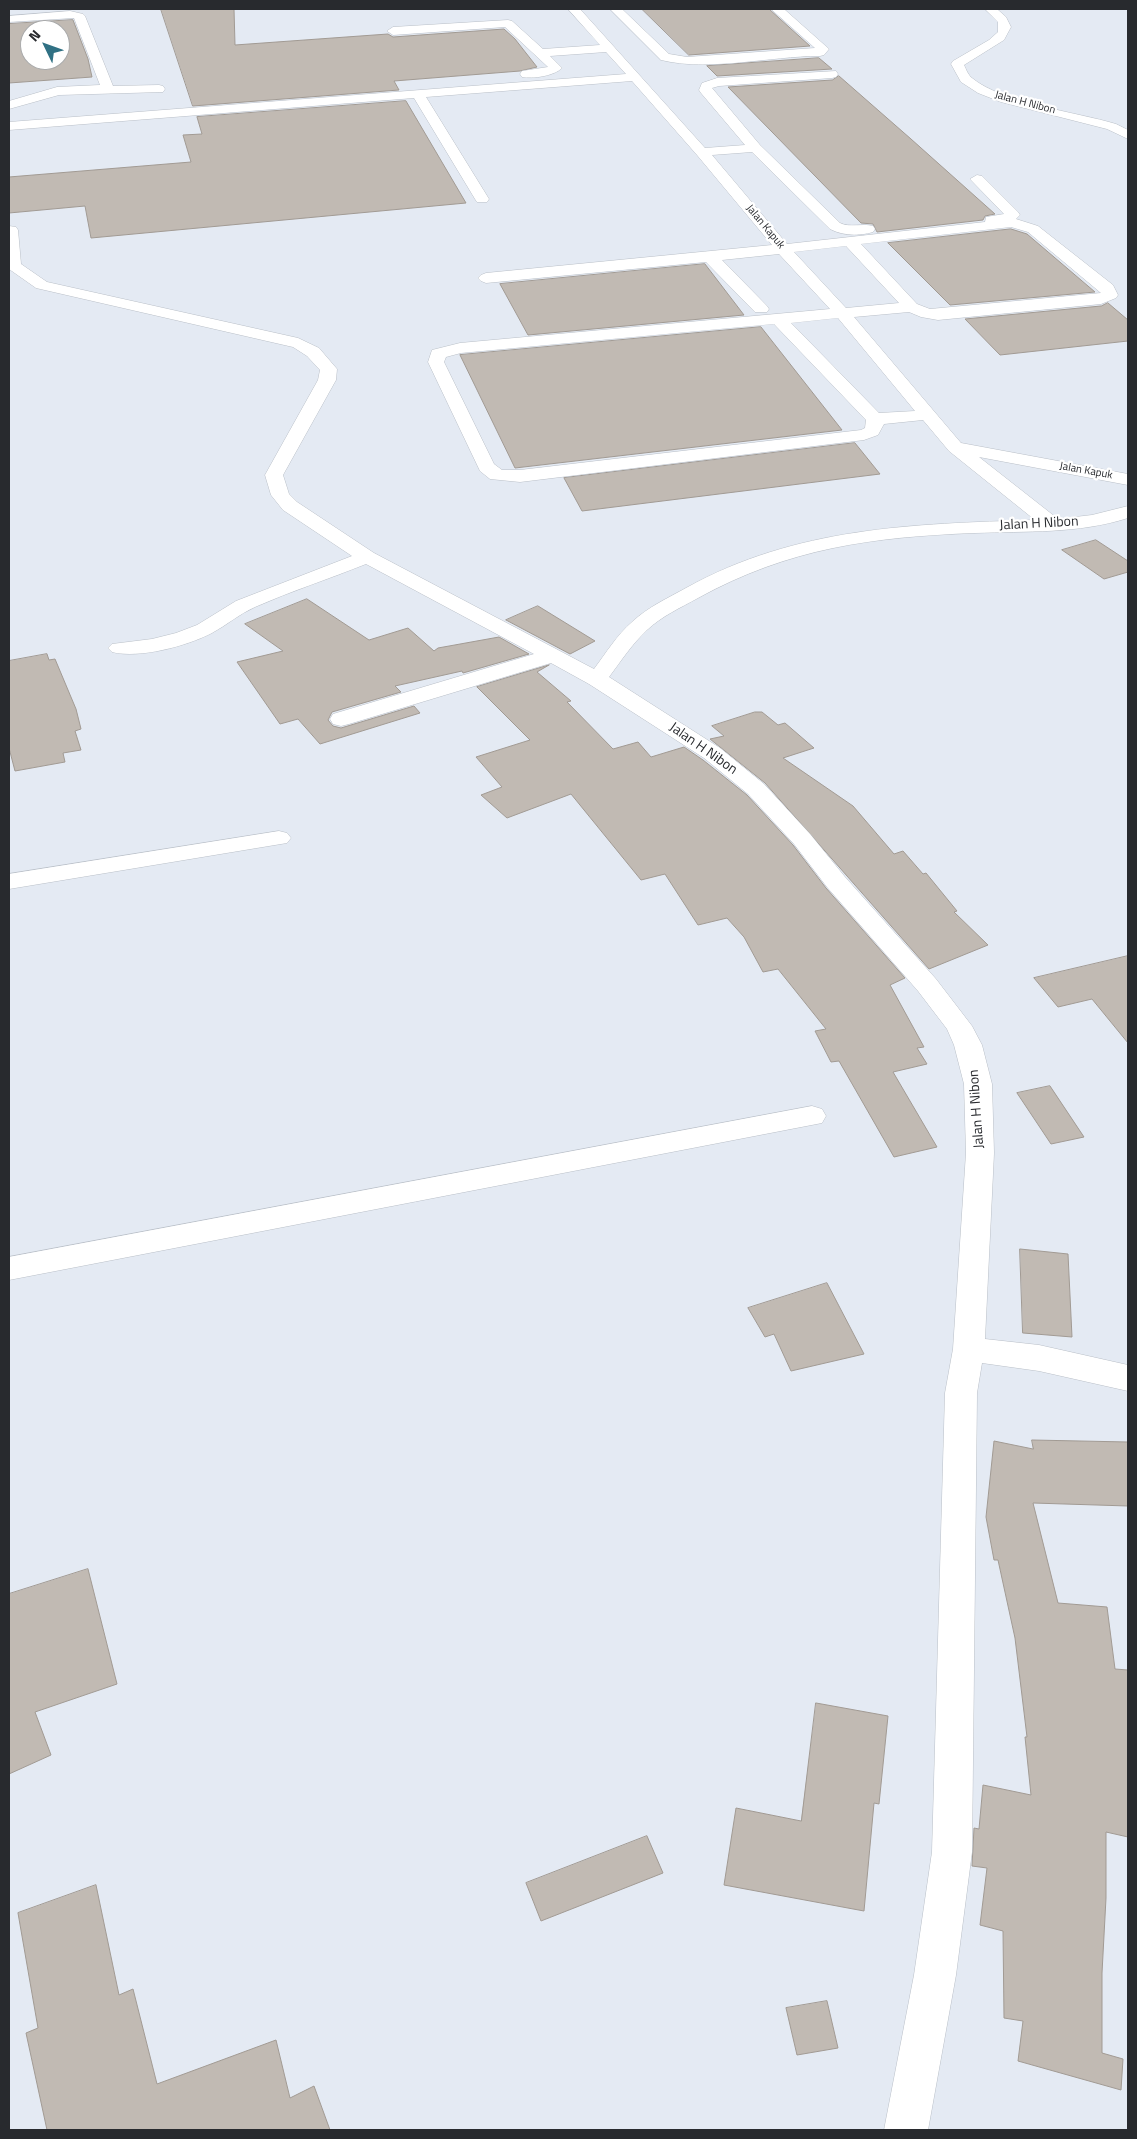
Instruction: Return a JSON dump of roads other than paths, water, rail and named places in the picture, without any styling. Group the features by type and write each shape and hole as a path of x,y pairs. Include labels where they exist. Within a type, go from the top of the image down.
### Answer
{"street":[{"name":"Jalan Kapuk","path":"574,9 702,152 784,250 842,313 926,415 955,447 1052,524"},
{"path":"616,9 665,57 674,60 687,61 820,52 823,49 777,9"},
{"name":"Jalan H Nibon","path":"991,9 1002,20 1005,26 1004,30 997,40 957,64 959,72 966,79 984,92 997,97 1096,121 1128,134"},
{"path":"9,20 70,14 81,16 108,101"},
{"path":"394,31 508,23 556,68 545,72 429,84"},
{"path":"540,53 608,48"},
{"path":"832,74 717,82 706,86 705,90 755,148 835,226 843,230 1006,219 1013,216 977,179"},
{"path":"296,116 422,100 636,77"},
{"path":"9,126 159,89"},
{"path":"9,105 56,91 108,101 172,120 245,108 422,100"},
{"path":"238,94 245,108"},
{"path":"422,100 482,199"},
{"path":"702,152 755,148"},
{"path":"486,278 784,250 849,241 1011,223 1024,225 1033,230 1107,288 1110,295 1101,300 938,315 927,314 911,307 849,241"},
{"path":"11,230 14,266 42,285 298,343 313,352 329,369 327,380 274,475 280,495 290,506 367,557 597,679"},
{"path":"710,257 761,309"},
{"path":"778,319 875,420 873,432 864,435 520,476 497,474 486,467 436,362 438,354 460,348 842,313 911,307"},
{"path":"875,420 926,415"},
{"name":"Jalan Kapuk","path":"955,447 1128,479"},
{"name":"Jalan H Nibon","path":"906,2130 935,1975 952,1852 961,1393 970,1349 980,1153 978,1084 968,1044 959,1026 927,985 836,882 802,839 756,789 706,749 597,679 635,630 657,613 721,577 766,558 816,545 887,534 1103,520 1128,512"},
{"path":"119,648 146,647 169,643 204,629 243,605 367,557"},
{"path":"341,719 551,656"},
{"path":"9,882 279,838"},
{"path":"9,1269 812,1116"},
{"path":"970,1349 1040,1358 1128,1378"}]}
